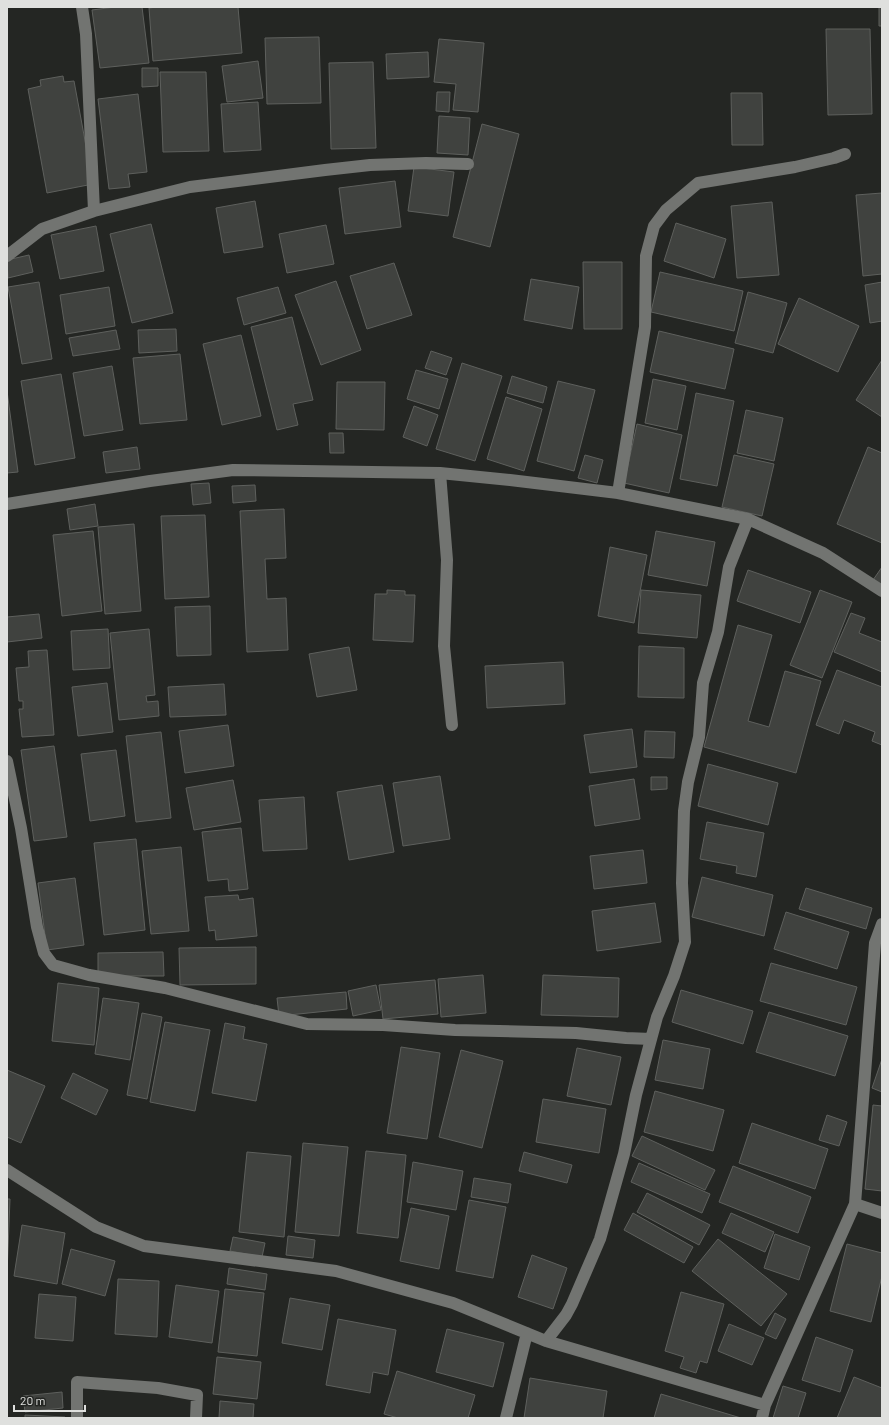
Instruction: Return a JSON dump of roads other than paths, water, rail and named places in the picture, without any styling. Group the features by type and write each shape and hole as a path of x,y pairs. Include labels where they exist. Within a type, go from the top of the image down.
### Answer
{"street":[{"path":"82,7 86,34 94,211"},
{"path":"618,493 645,328 646,256 654,226 666,210 698,183 795,167 845,154"},
{"path":"7,256 42,229 94,211 190,187 370,165 426,163 468,164"},
{"path":"7,504 150,481 233,470 440,473 618,493 748,519 823,553 882,591"},
{"path":"440,473 447,560 444,646 452,725"},
{"path":"546,1341 566,1315 572,1304 600,1239 624,1154 636,1094 657,1017 674,976 685,942 682,883 684,811 688,782 698,737 703,683 718,632 729,567 748,519"},
{"path":"7,761 21,828 37,927 44,953 53,965 89,975 166,988 307,1024 383,1025 456,1030 576,1033 651,1039"},
{"path":"762,1418 765,1405 855,1204 878,945 882,924"},
{"path":"7,1170 96,1227 144,1246 336,1271 453,1303 546,1341 765,1405"},
{"path":"855,1204 882,1213"},
{"path":"506,1418 527,1333"},
{"path":"77,1418 77,1382 158,1388 197,1395 196,1418"}]}
